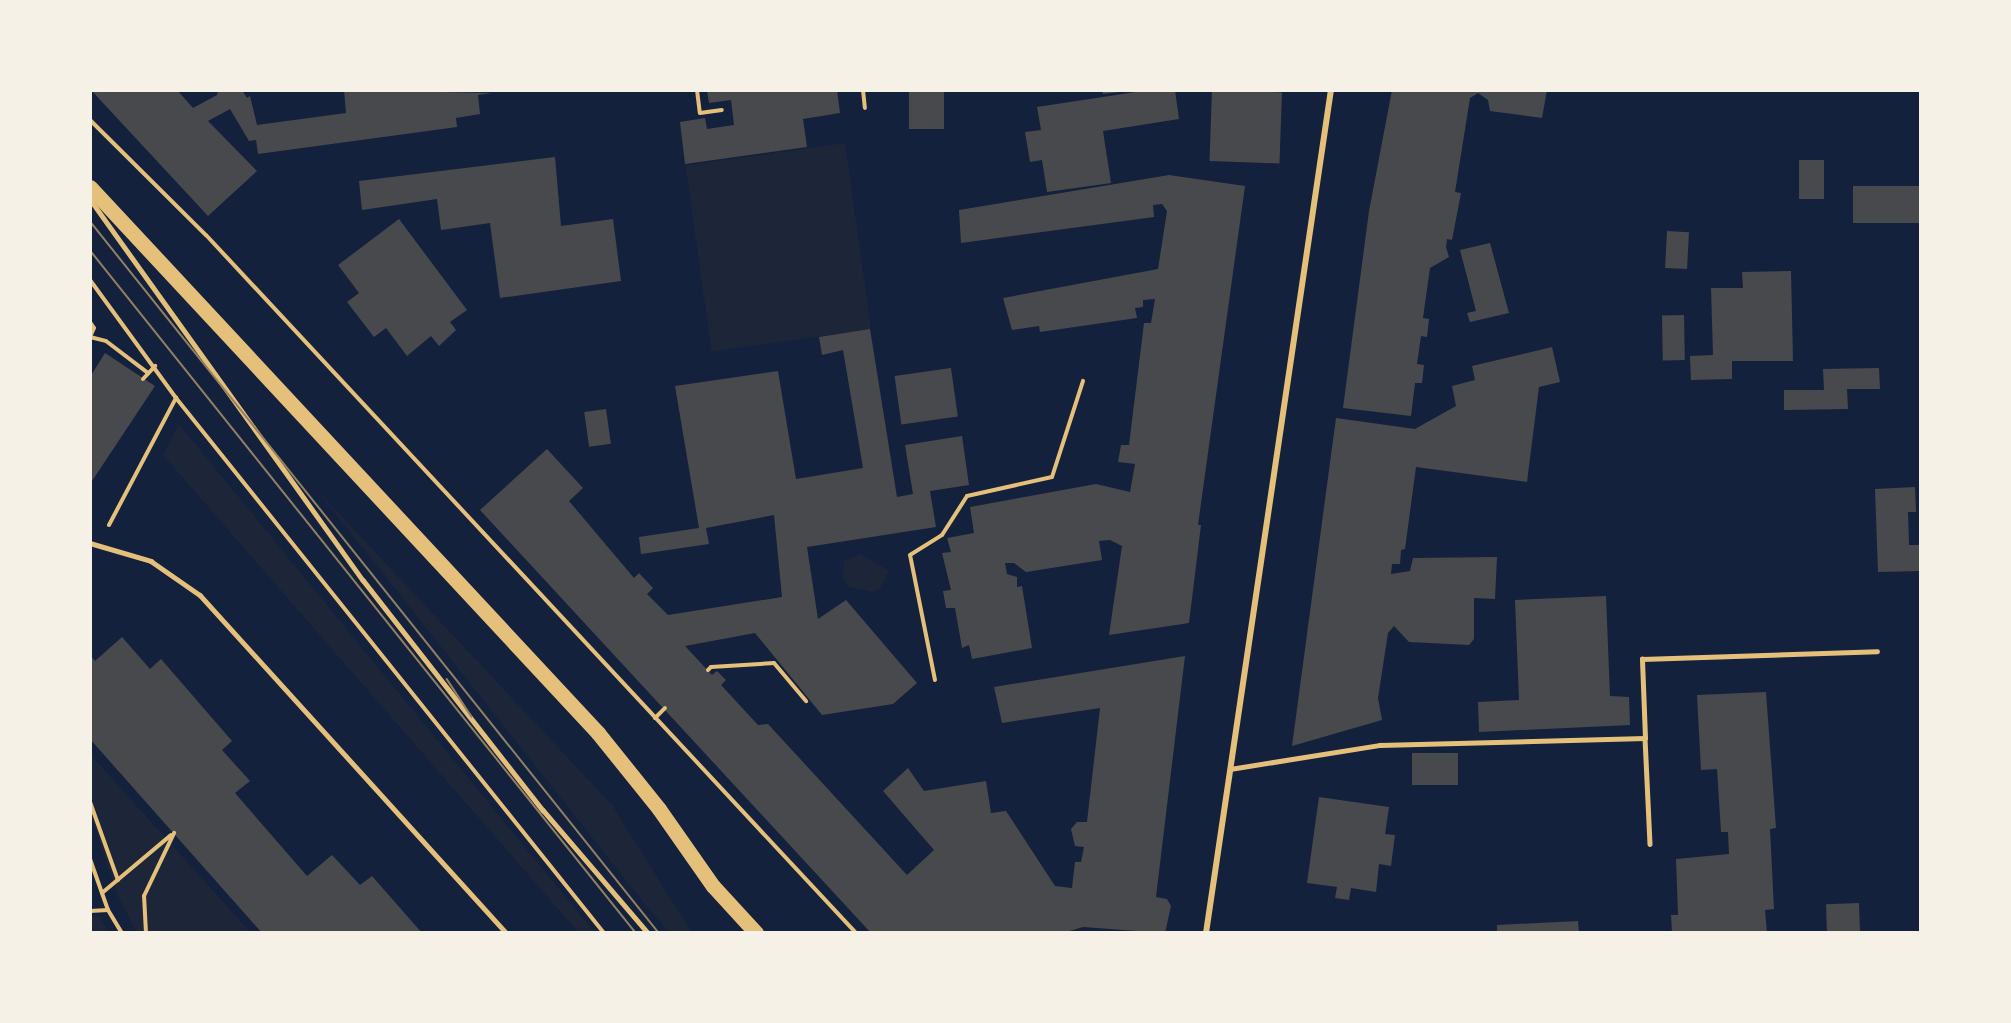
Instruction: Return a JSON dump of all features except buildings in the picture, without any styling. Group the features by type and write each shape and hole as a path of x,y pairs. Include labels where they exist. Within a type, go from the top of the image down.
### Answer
{"main road":[{"path":"90,187 598,733 659,809 713,886 756,933"}],"street":[{"path":"1206,933 1331,90"}],"lane":[{"path":"90,199 363,580 543,810 648,933"},
{"path":"90,543 151,561 200,595 507,933"},
{"path":"1650,844 1642,659 1877,651"},
{"path":"1230,769 1380,745 1645,738"}],"path":[{"path":"697,90 700,113 722,110"},
{"path":"863,90 865,108"},
{"path":"90,120 214,244 856,933"},
{"path":"90,280 155,366 176,398 604,933"},
{"path":"90,322 94,328 90,337 106,341 148,373"},
{"path":"143,379 155,366"},
{"path":"935,680 910,555 942,535 967,496 1052,477 1083,381"},
{"path":"99,545 176,398"},
{"path":"708,670 711,667 774,663 806,700"},
{"path":"655,718 665,708"},
{"path":"90,802 118,880"},
{"path":"102,893 174,833 144,896 146,933"},
{"path":"90,859 108,910 122,933"},
{"path":"90,911 108,910"}],"shaded area":[{"path":"845,143 871,329 712,352 686,165"},
{"path":"179,424 595,933 579,933 163,455"},
{"path":"316,489 612,805 692,933 670,933 648,908"},
{"path":"861,554 889,571 880,588 872,592 849,587 842,577 844,561"},
{"path":"90,754 251,933 137,933 119,898 90,813"},
{"path":"99,916 110,933 90,933 90,917"}],"tram line":[{"path":"90,221 659,933"},
{"path":"90,250 636,933"},
{"path":"447,679 472,717"}]}
